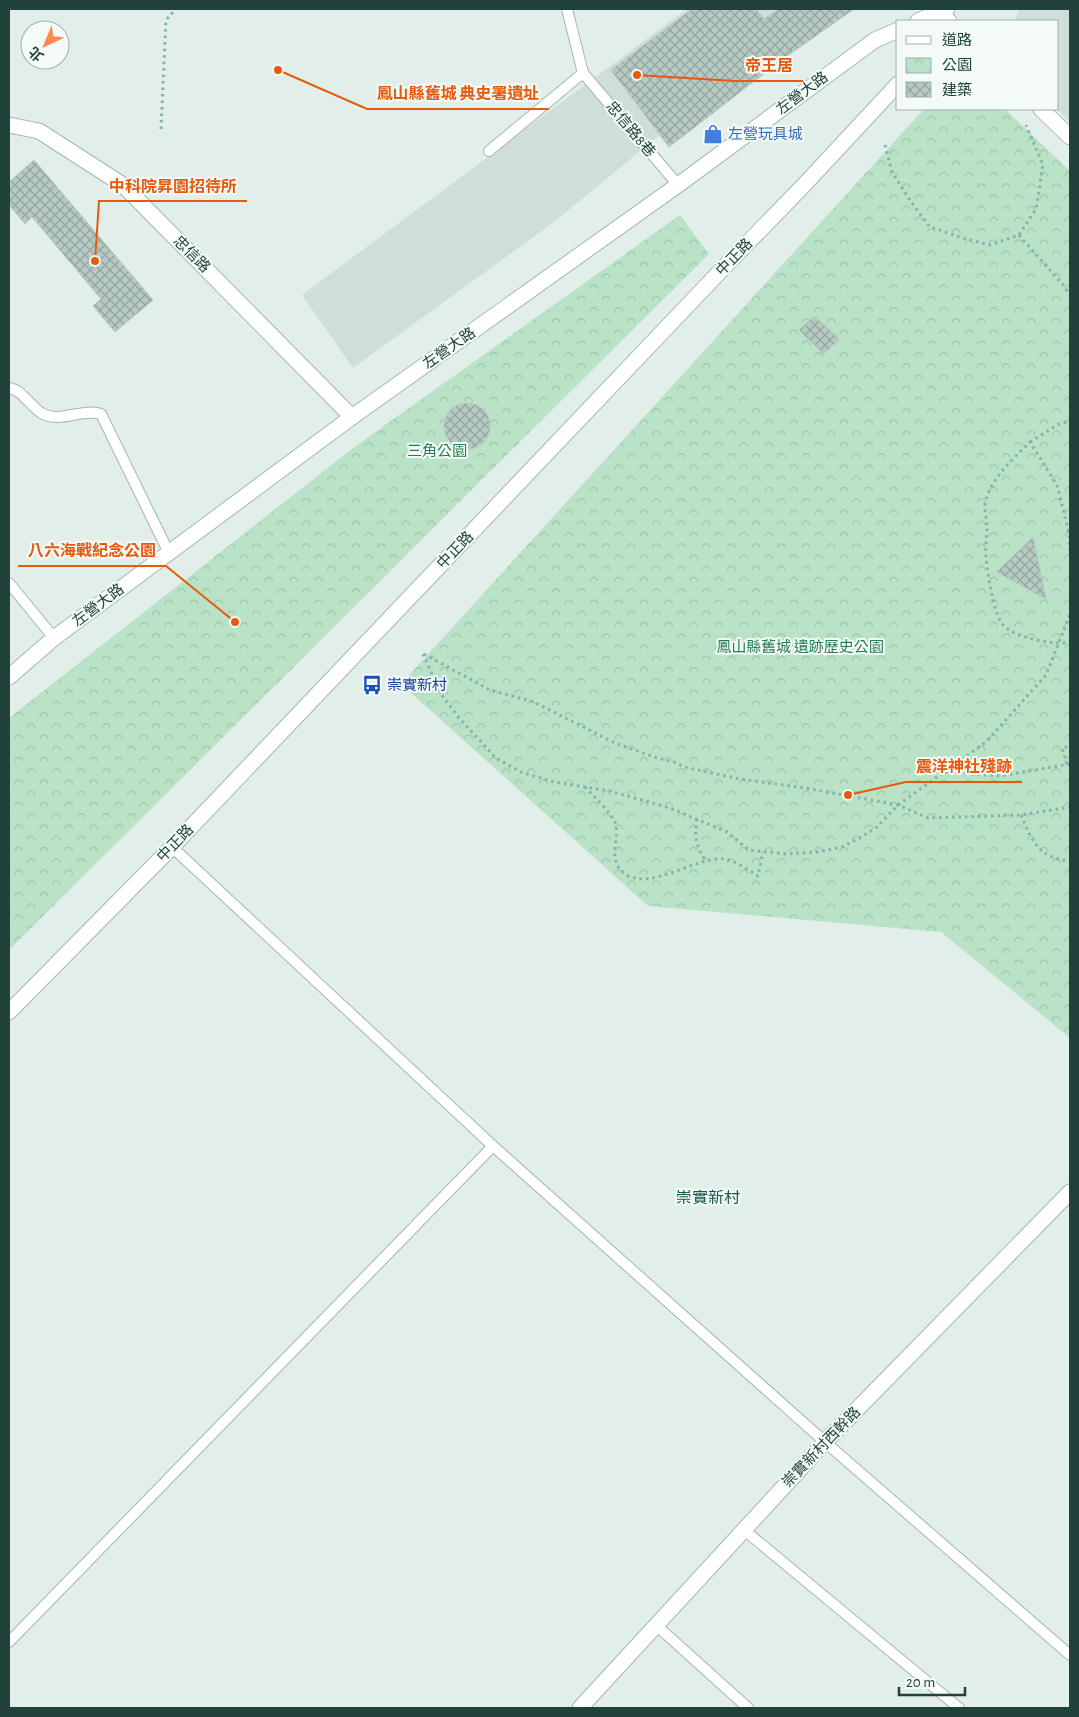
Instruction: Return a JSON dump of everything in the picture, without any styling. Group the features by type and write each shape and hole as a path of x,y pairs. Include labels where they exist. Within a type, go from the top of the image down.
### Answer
{"street":[{"path":"921,20 942,13"},
{"name":"左營大路","path":"9,677 54,638 352,417 678,186 875,40 896,31"},
{"name":"中正路","path":"9,1012 172,847 896,86"},
{"path":"1042,110 1070,137"},
{"name":"忠信路","path":"9,125 40,130 124,185 352,417"},
{"name":"崇實新村西幹路","path":"580,1708 825,1442 1070,1192"}],"lane":[{"name":"忠信路8巷","path":"567,9 583,73 678,186"},
{"path":"490,151 583,73"},
{"path":"9,388 17,391 43,414 62,416 96,412 101,414 168,553"},
{"path":"9,582 54,638"},
{"path":"172,847 493,1146 825,1442 1070,1655"},
{"path":"9,1642 493,1146"},
{"path":"743,1529 959,1708"},
{"path":"656,1625 748,1708"}],"path":[{"path":"161,129 166,20 176,9"},
{"path":"885,145 892,172 930,227 990,245 1019,235 1036,209 1042,165 1026,125"},
{"path":"1019,235 1064,285 1070,295"},
{"path":"1070,421 1059,424 1030,442 1010,462 995,481 985,504 987,527 985,555 995,608 1004,626 1027,638 1070,643"},
{"path":"1030,442 1056,486 1069,533 1070,551"},
{"path":"1070,614 1046,675 986,742 898,805 877,827 863,836 842,847 818,852 786,854 749,850 727,832 670,808 610,791 554,782 521,772 496,758 458,718 441,694 423,654 490,690 534,702 615,743 684,767 740,779 805,788 898,805 928,818 1021,815 1070,807"},
{"path":"943,772 1000,776 1069,764 1062,748 1070,746"},
{"path":"585,786 609,813 616,825 614,850 616,863 622,872 632,879 651,879 706,861 723,859 737,864 758,876 763,852"},
{"path":"1021,815 1029,836 1046,855 1070,861"},
{"path":"697,819 696,844 706,861"}],"shaded area":[{"path":"687,9 813,9 554,222 353,368 302,295"},
{"path":"1019,9 1070,9 1070,122 1058,110 1059,20 1015,20"}],"green space":[{"name":"鳳山縣舊城 遺跡歷史公園","path":"923,110 1006,110 1070,171 1070,1038 941,932 648,906 401,684"},
{"name":"三角公園","path":"680,215 709,254 9,950 9,718 357,445"}],"building":[{"path":"692,9 756,9 764,19 779,9 854,9 783,59 669,147 611,70"},
{"path":"34,160 153,300 115,332 93,306 101,299 32,217 25,224 9,205 9,182"},
{"path":"815,316 839,339 824,354 799,330"},
{"path":"467,403 480,407 486,413 490,426 486,439 480,445 467,449 454,445 448,439 444,426 448,413 454,407"},
{"path":"1033,537 1046,599 997,572"}],"place":[{"name":"鳳山縣舊城 典史署遺址","path":"278,70"},
{"name":"帝王居","path":"637,75"},
{"name":"左營玩具城","path":"713,134"},
{"name":"中科院昇園招待所","path":"95,261"},
{"name":"八六海戰紀念公園","path":"235,622"},
{"name":"崇實新村","path":"372,685"},
{"name":"震洋神社殘跡","path":"848,795"}],"district":[{"name":"崇實新村","path":"708,1197"}]}
